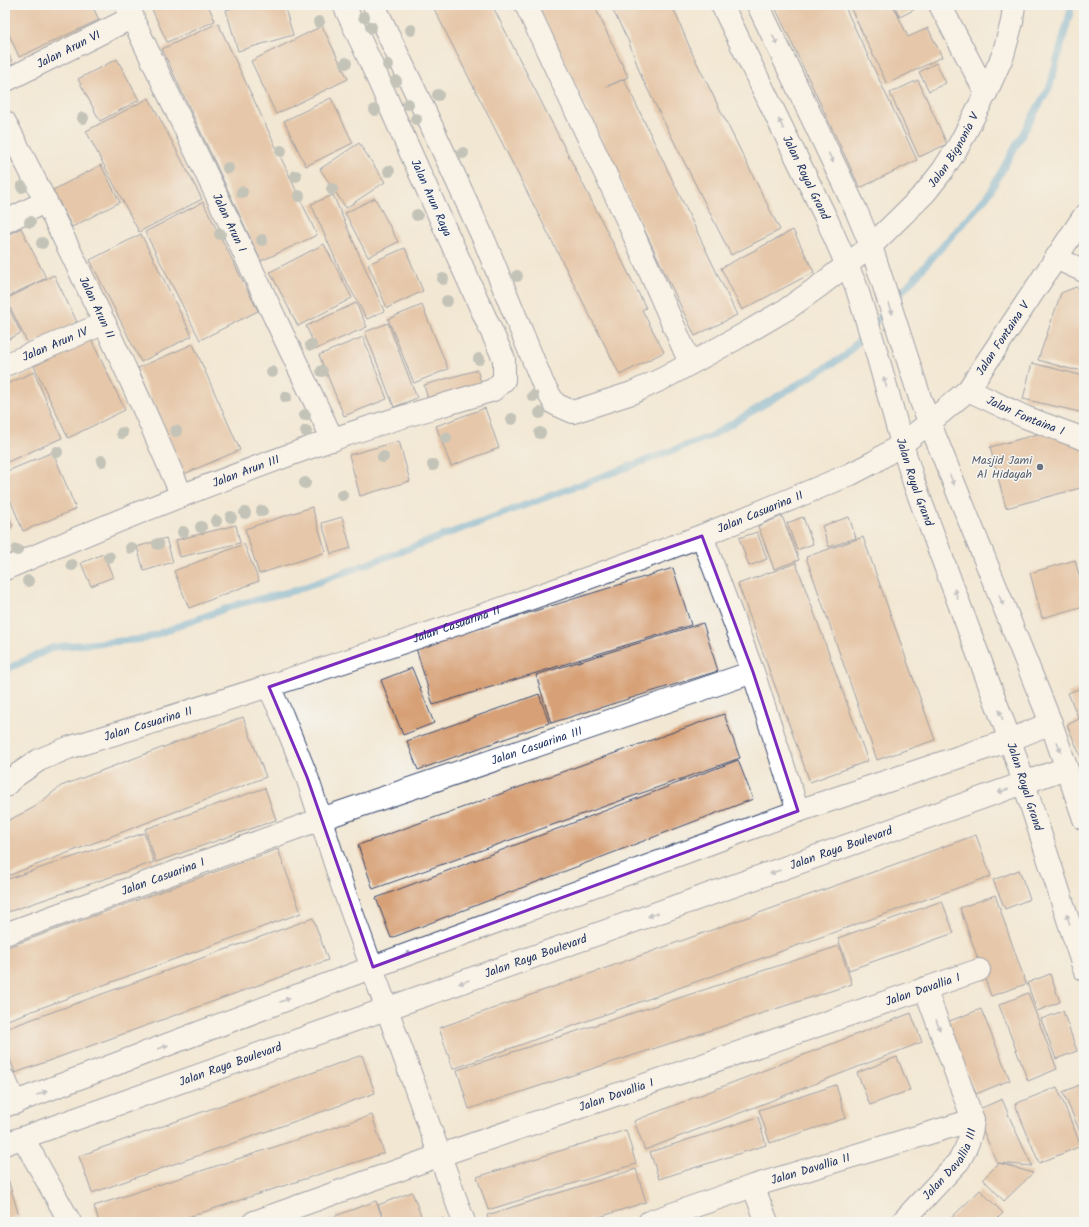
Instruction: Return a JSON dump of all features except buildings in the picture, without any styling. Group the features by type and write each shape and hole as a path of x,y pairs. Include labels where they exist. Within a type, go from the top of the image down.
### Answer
{"street":[{"name":"Jalan Arun Raya","path":"344,5 504,359 504,380 493,390"},
{"name":"Jalan Bignonia V","path":"374,5 482,235 543,384 555,404 573,412 632,393 664,378 787,309 818,287 870,246 925,193 939,176 959,145 986,93 1003,55 1012,22 1014,5"},
{"path":"526,5 629,224 690,363"},
{"name":"Jalan Royal Grand","path":"722,5 828,222 856,286 914,483 1010,740 1084,969"},
{"path":"758,5 856,210 879,272 926,414 1051,723 1084,819"},
{"path":"940,5 986,93"},
{"name":"Jalan Arun VI","path":"5,81 129,11"},
{"name":"Jalan Arun I","path":"129,11 333,440"},
{"name":"Jalan Arun II","path":"5,122 46,201 105,323 182,496"},
{"path":"5,222 46,201"},
{"name":"Jalan Fontaina V","path":"902,444 926,414 968,390 1084,216"},
{"path":"1056,258 1084,271"},
{"name":"Jalan Arun IV","path":"5,365 105,323"},
{"name":"Jalan Arun III","path":"5,569 182,496 333,440 493,390"},
{"name":"Jalan Fontaina I","path":"968,390 1025,417 1084,439"},
{"name":"Jalan Casuarina II","path":"5,786 14,777 39,760 68,748 269,687 490,613 702,536 851,474 874,462 902,444"},
{"path":"702,536 752,672 798,811"},
{"name":"Jalan Casuarina III","path":"321,820 752,672"},
{"path":"269,687 288,728 321,820 343,888 388,1008 464,1222"},
{"path":"5,1080 10,1105 373,967 798,811 1010,740 1051,723"},
{"name":"Jalan Raya Boulevard","path":"14,1141 1025,784 1066,768"},
{"name":"Jalan Casuarina I","path":"5,934 321,820"},
{"name":"Jalan Davallia I","path":"254,1222 441,1155 979,970"},
{"path":"925,988 973,1120"},
{"name":"Jalan Davallia II","path":"649,1222 753,1186 973,1120"},
{"name":"Jalan Davallia III","path":"902,1222 959,1160 966,1149 972,1130 973,1120"},
{"path":"14,1141 70,1222"},
{"path":"753,1186 767,1222"}],"highlighted area":[{"path":"702,536 753,672 798,811 373,967 307,777 269,687"}],"waterway":[{"path":"5,670 54,647 144,639 238,604 297,590 711,436 845,356 988,195 1050,86 1072,5"}],"place":[{"name":"Masjid Jami Al Hidayah","path":"1040,467"}]}
